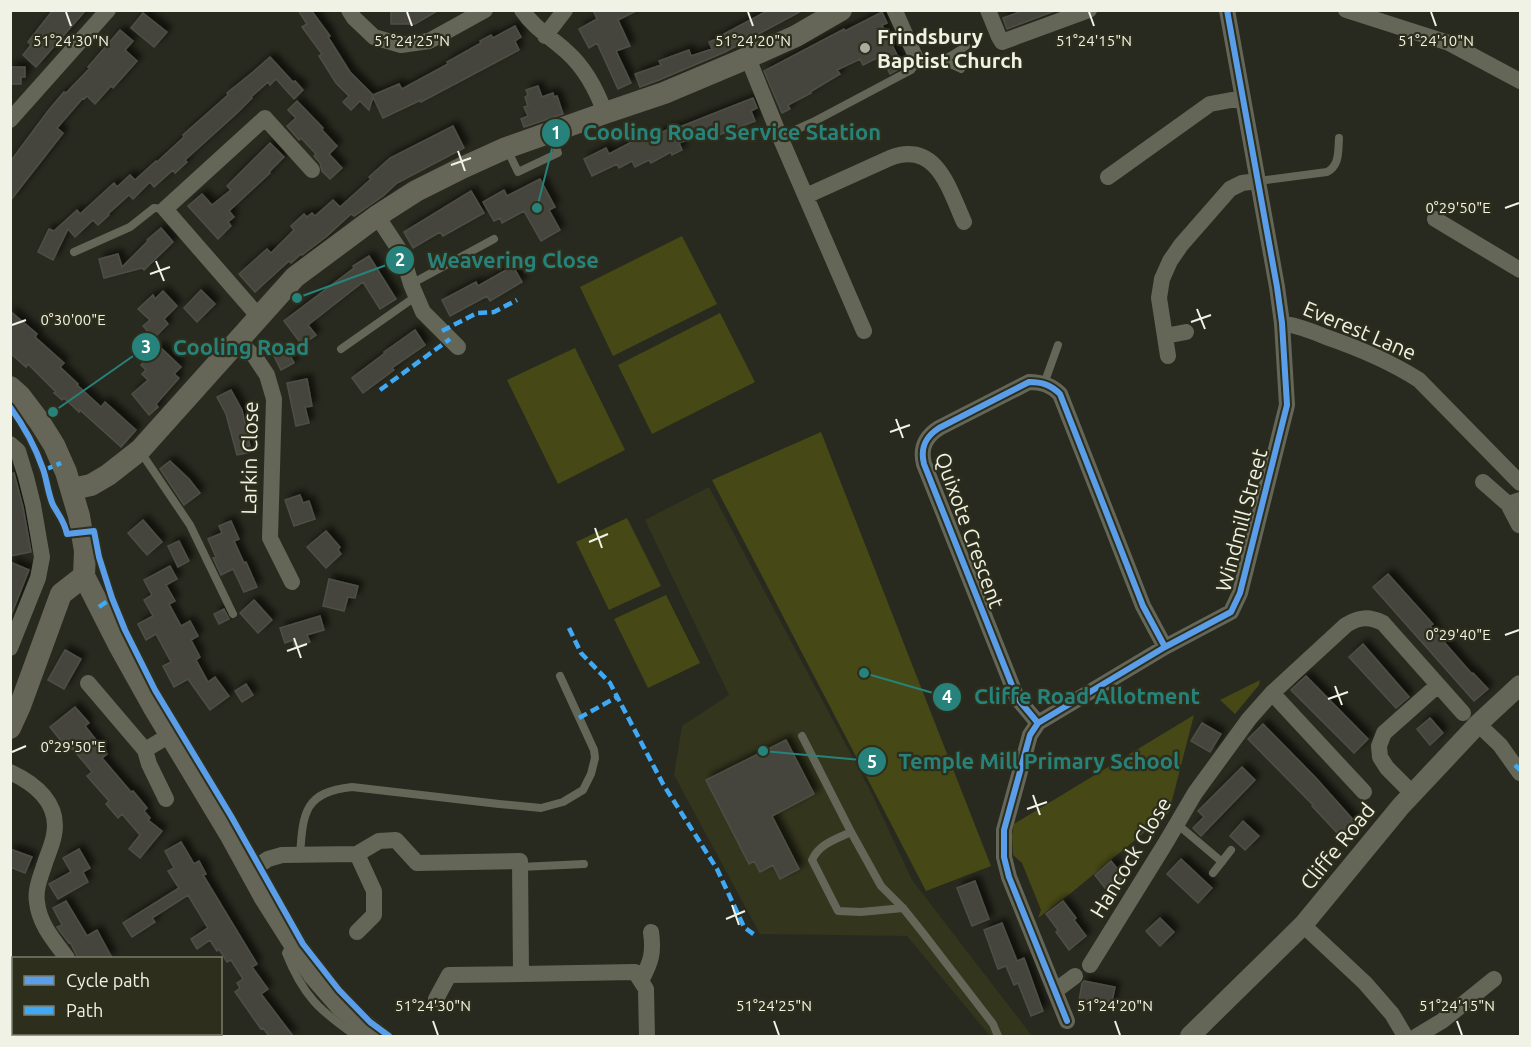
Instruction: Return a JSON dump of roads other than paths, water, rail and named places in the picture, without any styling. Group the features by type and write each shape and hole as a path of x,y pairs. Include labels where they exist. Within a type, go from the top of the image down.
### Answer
{"main road":[{"path":"72,489 91,485 108,476 140,450 295,277 377,216 416,191 506,148 664,93 748,58 796,36 841,10"},
{"path":"10,387 39,421 54,445 72,489 79,516 85,550 84,576 120,647 264,896 314,975 367,1035"},
{"path":"10,728 61,594 84,576"}],"street":[{"path":"10,120 108,10"},
{"path":"349,10 374,37 401,45 429,41 485,10"},
{"path":"522,10 545,36 567,52 582,68 596,91 605,113"},
{"path":"545,36 565,10"},
{"path":"988,10 1002,42 1086,11"},
{"name":"Windmill Street","path":"1038,723 1165,647 1231,612 1240,593 1287,405 1282,323 1277,286 1227,10"},
{"path":"1347,10 1449,43 1521,81"},
{"path":"748,58 864,331"},
{"path":"1108,177 1210,104 1242,98"},
{"path":"259,317 165,209 265,118 312,170"},
{"path":"806,196 890,158 905,153 913,154 928,159 940,170 964,222"},
{"path":"1168,356 1160,294 1164,273 1171,258 1230,189 1238,184 1258,181"},
{"path":"377,216 402,254 413,290 423,312 458,347"},
{"path":"1435,219 1521,270"},
{"name":"Everest Lane","path":"1282,323 1294,325 1343,343 1401,369 1419,380 1517,497"},
{"path":"1165,336 1186,332"},
{"name":"Larkin Close","path":"238,341 255,357 267,375 274,399 270,538 292,582"},
{"name":"Quixote Crescent","path":"1038,723 1017,698 926,472 922,451 927,437 939,428 1029,382 1044,384"},
{"path":"1044,384 1060,394 1143,606 1165,647"},
{"path":"10,444 18,451 26,477 42,557 38,578 10,648"},
{"path":"1483,482 1517,497 1519,525"},
{"name":"Hancock Close","path":"1090,965 1195,793 1249,719 1272,693 1346,625 1358,619 1375,619 1383,623 1438,685 1500,745 1521,773"},
{"path":"88,683 145,750 165,799"},
{"path":"1413,794 1383,762 1379,751 1380,741 1384,733 1438,685"},
{"name":"Cliffe Road","path":"1190,1036 1303,925 1413,794 1471,719 1521,685"},
{"path":"1272,693 1364,792"},
{"path":"1038,723 1030,735 1004,831 1004,857 1009,877 1067,1021"},
{"path":"145,750 170,735"},
{"path":"10,772 26,780 41,792 52,810 55,822 54,833 39,880 36,901 45,927 66,957"},
{"path":"250,871 268,859 282,855 357,854 380,841 396,840 417,863 520,861 521,974"},
{"path":"357,854 374,891 374,915 357,932"},
{"path":"1303,925 1365,983 1392,1014 1405,1036"},
{"path":"640,981 650,963 651,932"},
{"path":"436,999 449,975 635,972 646,989 647,1036"},
{"path":"1055,991 1075,976"},
{"path":"1417,1036 1442,1021 1494,979"}],"lane":[{"path":"780,137 911,70 914,61 890,10"},
{"path":"899,10 919,56 928,64 936,63 966,46"},
{"path":"942,60 961,69"},
{"path":"1258,181 1331,170 1336,163 1339,138"},
{"path":"74,252 130,227 154,208 165,209"},
{"path":"341,349 413,290 494,239"},
{"path":"1044,384 1058,345"},
{"path":"140,450 190,525 233,614"},
{"path":"300,855 302,824 309,806 319,796 336,789 352,787 541,808 563,802 583,790 591,774 595,758 594,750 560,676"},
{"path":"802,736 881,886 903,908 993,1024 998,1036"},
{"path":"1177,824 1222,862"},
{"path":"851,832 820,847 812,860 838,911 861,912 903,908"},
{"path":"1213,873 1231,850"},
{"path":"520,867 584,864"}],"place":[{"name":"Frindsbury Baptist Church","path":"865,48"},
{"name":"Cooling Road Service Station","path":"537,208"},
{"name":"Weavering Close","path":"297,298"},
{"name":"Cooling Road","path":"53,412"},
{"name":"Cliffe Road Allotment","path":"864,673"},
{"name":"Temple Mill Primary School","path":"763,751"}]}
